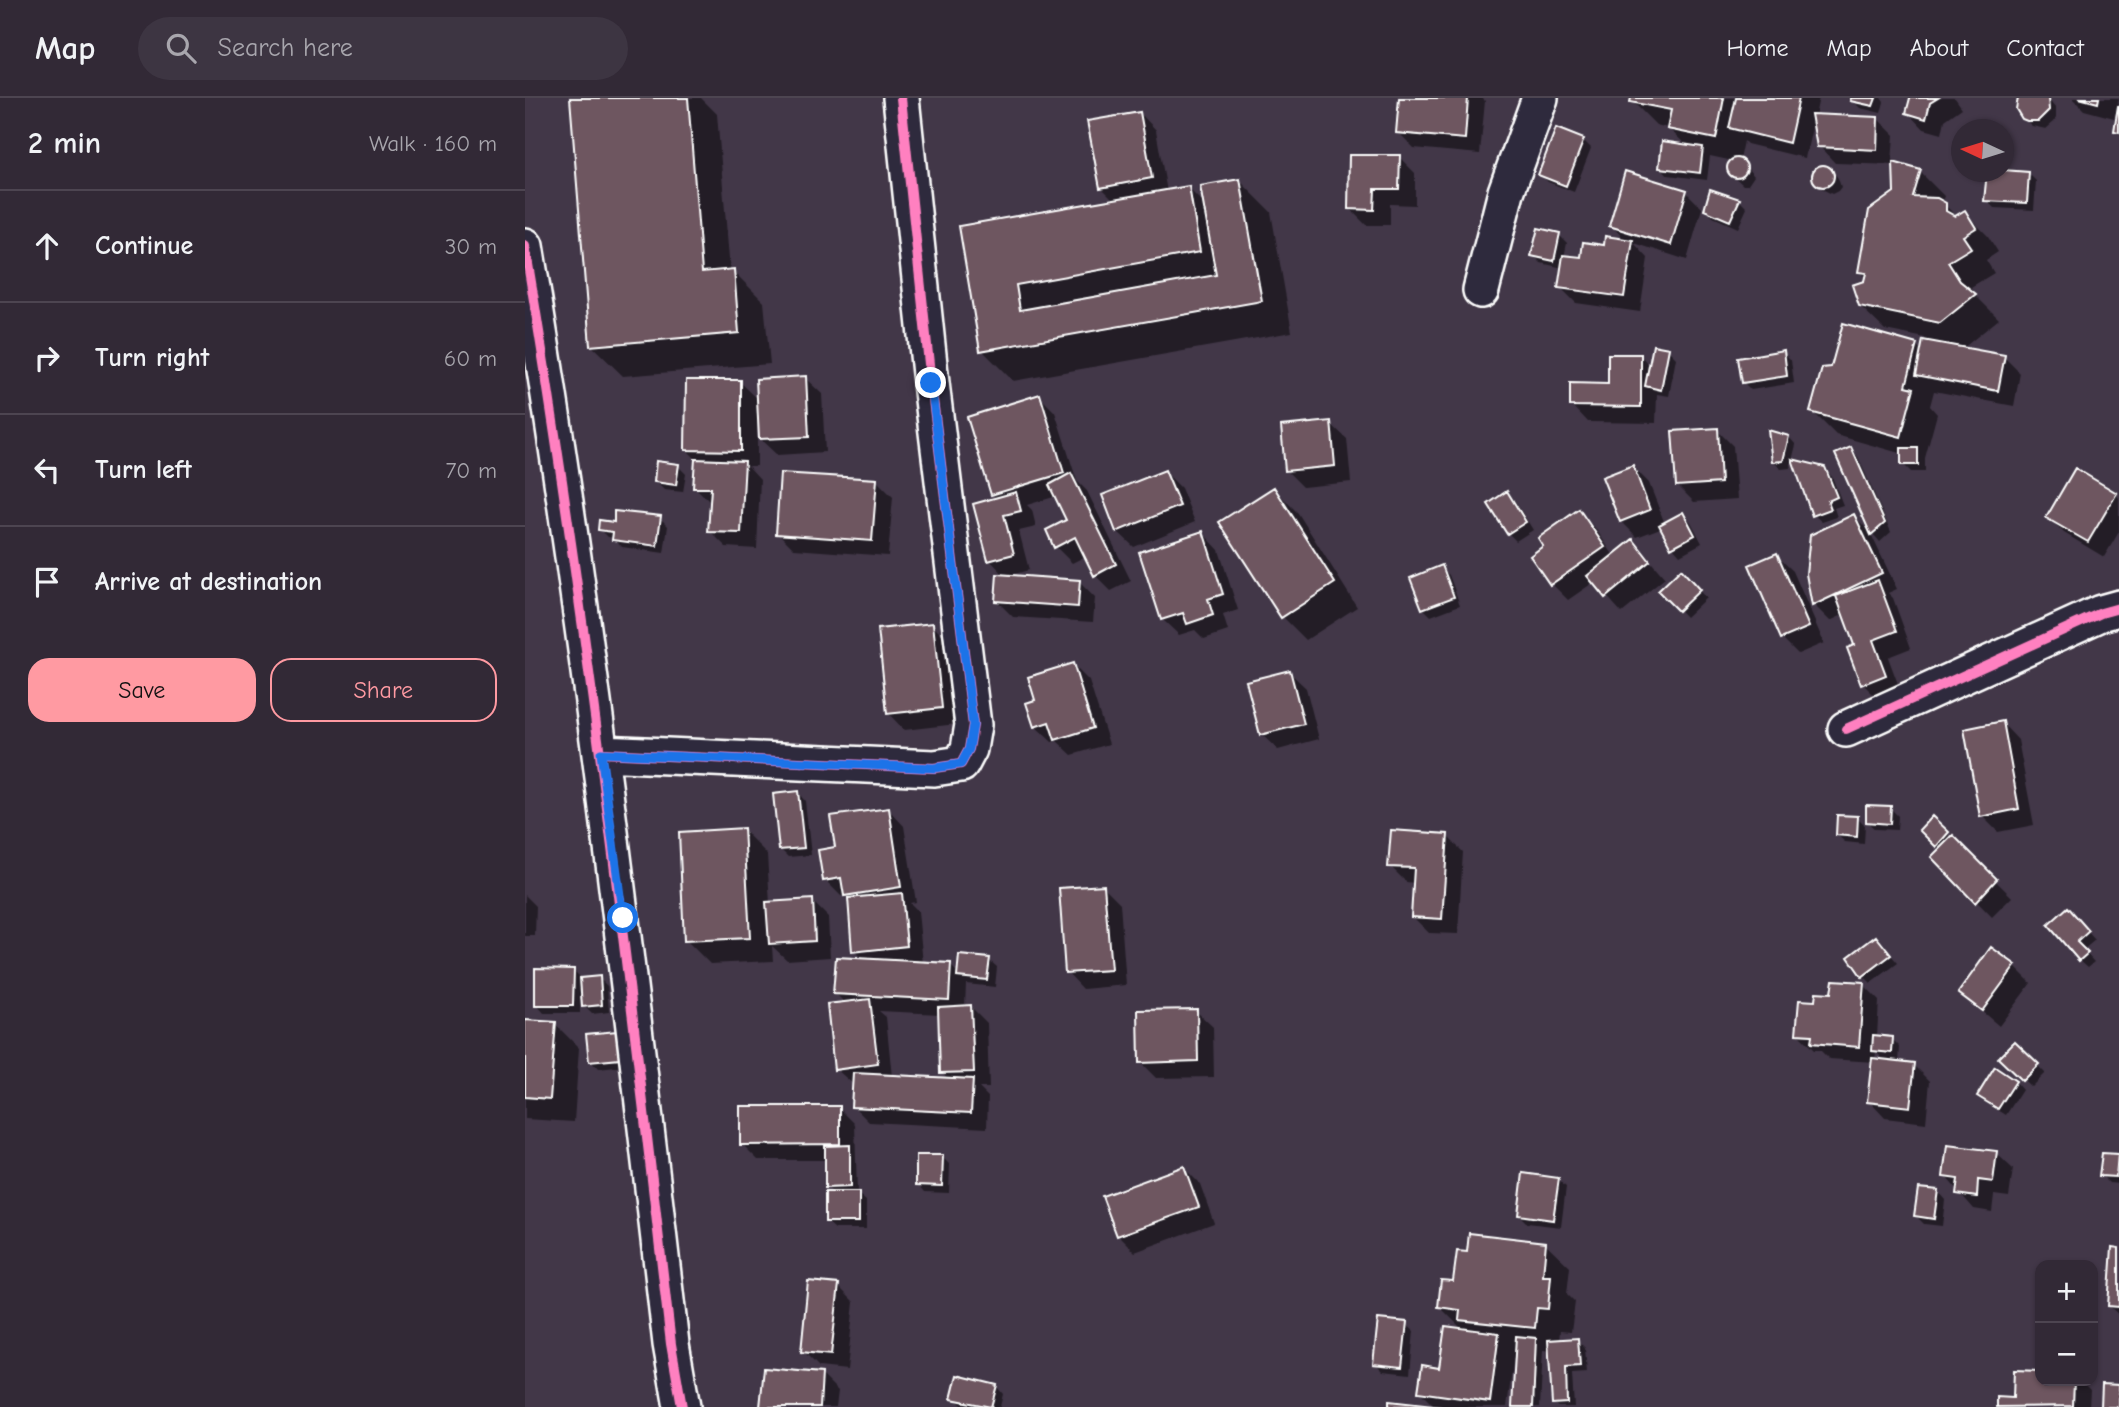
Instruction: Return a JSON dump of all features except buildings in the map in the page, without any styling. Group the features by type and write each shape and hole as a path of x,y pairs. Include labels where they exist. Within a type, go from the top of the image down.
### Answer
{"street":[{"path":"601,753 934,768 961,764 969,749 973,725 931,383 901,98"},
{"path":"1481,290 1506,192 1540,98"},
{"path":"525,246 552,406 601,753 623,918 671,1344 682,1407"},
{"path":"1846,729 2101,613 2119,608"}],"cycle path":[{"path":"601,753 934,768 961,764 969,749 973,725 931,383 901,98"},
{"path":"525,246 587,657 671,1344 682,1407"},
{"path":"1846,729 2101,613 2119,608"}],"route":[{"path":"623,918 601,753 934,768 961,764 969,749 973,725 931,383"}]}
